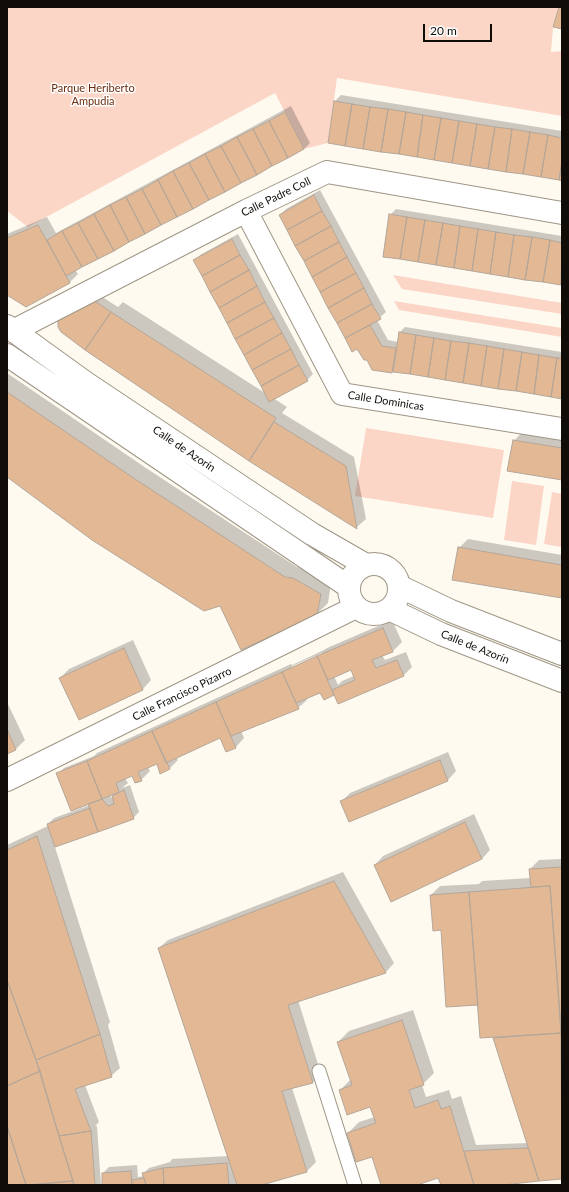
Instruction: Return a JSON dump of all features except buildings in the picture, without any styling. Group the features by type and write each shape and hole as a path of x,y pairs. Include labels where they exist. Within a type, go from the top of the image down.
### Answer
{"street":[{"name":"Calle Padre Coll","path":"10,328 327,172 562,213"},
{"name":"Calle Dominicas","path":"246,211 342,394 562,429"},
{"name":"Calle de Azorín","path":"10,328 92,388 312,534 366,566"},
{"name":"Calle de Azorín","path":"7,355 349,587"},
{"path":"373,564 387,568 397,579 399,586 395,603 383,613 369,614 362,612 356,607 349,595 350,580 354,574 359,568 373,564"},
{"path":"399,586 451,611 562,654"},
{"name":"Calle Francisco Pizarro","path":"7,780 356,607"},
{"name":"Calle de Azorín","path":"389,609 441,634 562,681"}],"lane":[{"path":"319,1072 355,1185"}],"green space":[{"name":"Parque Heriberto Ampudia","path":"7,7 559,7 553,27 551,52 562,51 562,116 337,78 328,143 304,149 275,93 28,227 7,211"},
{"path":"393,275 562,303 562,314 402,289"},
{"path":"394,301 562,328 562,337 399,310"},
{"path":"366,428 504,450 493,518 355,496"},
{"path":"512,481 544,486 536,545 504,540"},
{"path":"552,492 562,494 562,547 544,544"}]}
